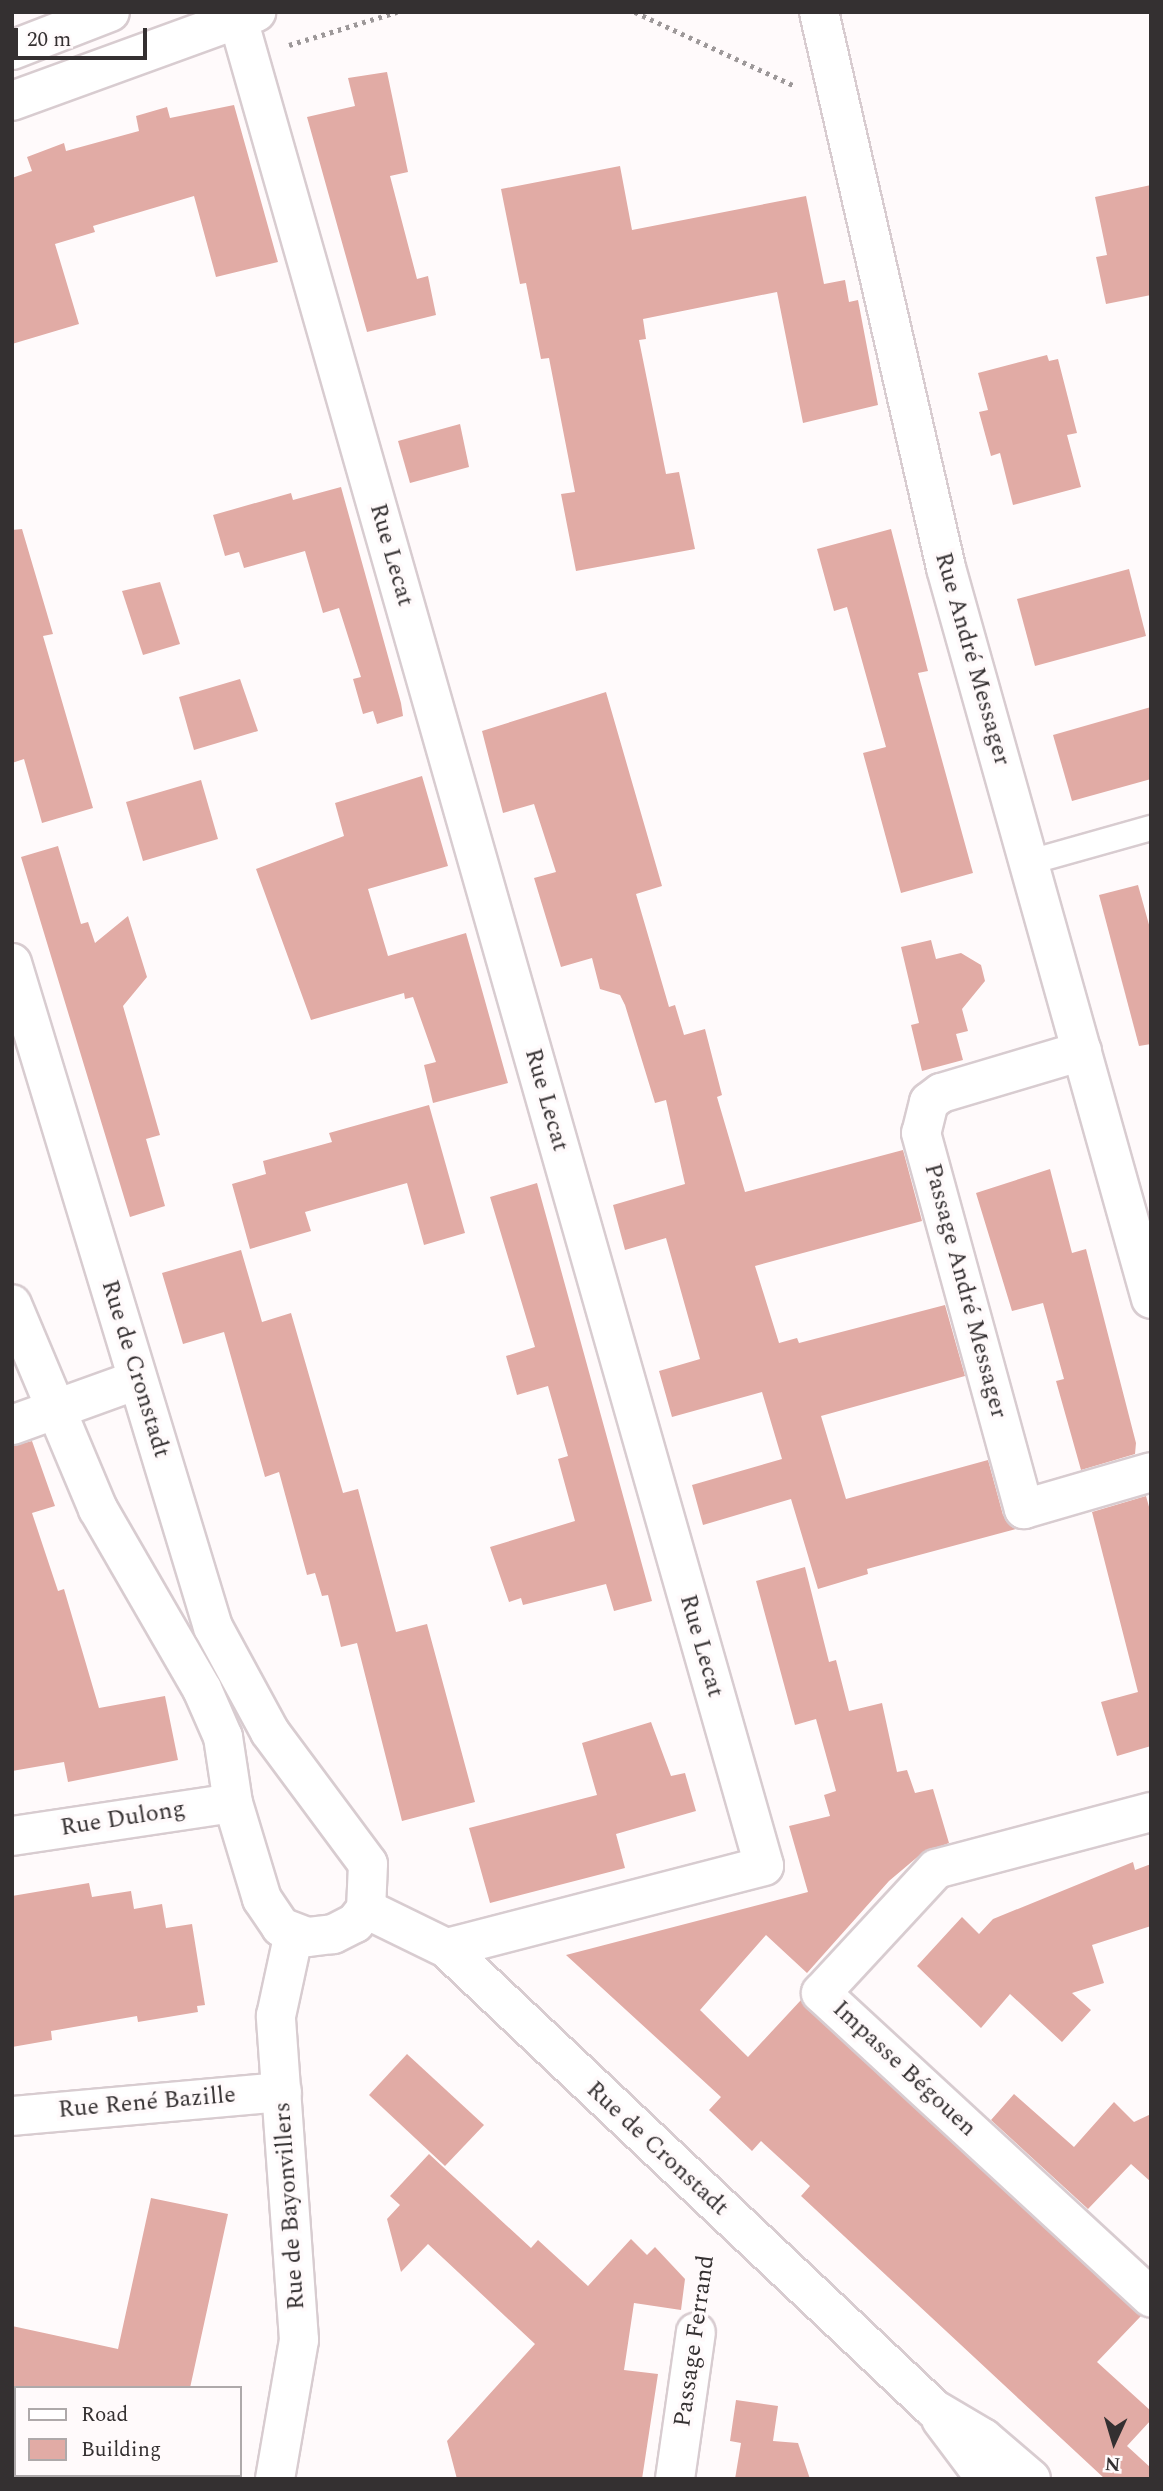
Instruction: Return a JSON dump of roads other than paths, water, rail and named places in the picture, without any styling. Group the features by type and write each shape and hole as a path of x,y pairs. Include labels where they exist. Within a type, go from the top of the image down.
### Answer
{"street":[{"path":"12,50 110,12"},
{"name":"Rue André Messager","path":"819,12 946,568 1151,1299"},
{"path":"12,101 247,15"},
{"name":"Rue Lecat","path":"247,15 764,1866 446,1948"},
{"name":"Rue de Cronstadt","path":"12,963 213,1628 290,1761 359,1844 368,1864 366,1909 446,1948 934,2409 986,2479"},
{"name":"Passage André Messager","path":"1082,1051 941,1093 929,1102 922,1133 1024,1509 1151,1472"},
{"path":"12,1304 52,1411 98,1509 202,1689 223,1737 233,1793 262,1899 281,1927 294,1933 333,1934 355,1923 366,1909"},
{"path":"12,1425 136,1380"},
{"path":"233,1793 242,1766 256,1758 290,1761"},
{"name":"Rue Dulong","path":"12,1836 233,1793"},
{"name":"Impasse Bégouen","path":"1151,1812 936,1869 821,1993 1151,2297"},
{"name":"Rue de Bayonvillers","path":"275,2479 299,2340 276,2016 294,1933"},
{"name":"Rue René Bazille","path":"12,2116 282,2092"},
{"name":"Passage Ferrand","path":"675,2479 696,2332"},
{"name":"Rue de Cronstadt","path":"934,2409 983,2438 1031,2479"}],"lane":[{"path":"1030,862 1151,828"}]}
